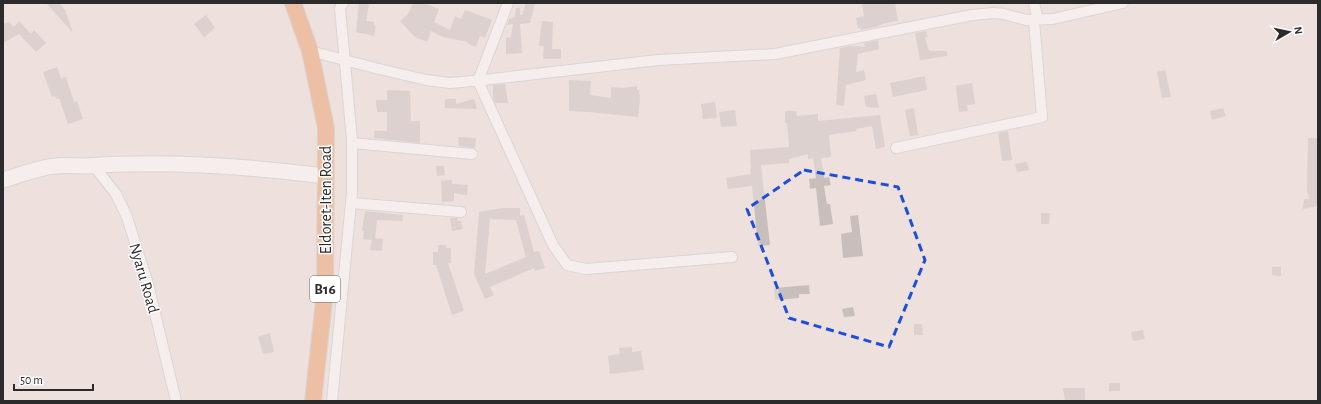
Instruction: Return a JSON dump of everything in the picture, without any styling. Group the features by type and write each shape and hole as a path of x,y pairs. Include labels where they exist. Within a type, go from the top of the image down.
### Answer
{"main road":[{"name":"Eldoret-Iten Road","path":"293,3 310,51 326,128 325,291 313,401"},
{"path":"3,180 34,170 57,166 118,164 201,165 276,170 325,176"}],"street":[{"path":"508,3 478,81 553,245 566,265 586,269 732,257"},
{"path":"896,148 1042,117 1034,21 1037,16 1034,3"},
{"path":"310,51 426,80 450,83 658,60 775,54 871,34 985,13 1004,14 1034,21 1053,19 1123,3"},
{"path":"332,401 351,203 352,143 340,5"},
{"path":"352,143 472,154"},
{"name":"Nyaru Road","path":"86,166 116,194 127,216 148,284 176,401"},
{"path":"351,203 461,212"}],"highlighted area":[{"path":"804,170 898,187 925,260 889,347 789,318 747,209"}],"building":[{"path":"46,3 59,3 65,10 73,33"},
{"path":"359,3 369,3 366,21 374,22 374,26 376,26 374,36 356,32"},
{"path":"413,3 424,3 439,9 434,22 450,30 455,16 461,19 465,10 492,20 485,38 480,36 476,47 467,43 468,42 443,37 431,31 427,42 415,37 400,21 408,14"},
{"path":"526,3 535,3 530,23 520,24 522,53 506,54 506,38 511,37 513,24 507,25 509,19 515,17 516,8 520,8 520,15 522,15"},
{"path":"862,3 895,3 898,21 861,30 861,28 858,28 856,18 864,16"},
{"path":"206,15 215,28 204,37 194,24"},
{"path":"19,21 31,34 34,30 46,43 36,52 19,34 3,43 3,24 9,22 14,27"},
{"path":"542,21 553,22 552,49 561,49 561,59 543,59 544,46 539,46"},
{"path":"926,31 928,37 925,38 929,51 947,51 947,56 920,60 915,33"},
{"path":"879,40 879,49 858,54 856,72 864,70 866,80 846,85 844,106 836,105 840,48 849,46 865,47 864,43"},
{"path":"57,67 61,78 66,77 74,102 77,101 83,119 68,124 59,98 56,99 55,96 52,97 43,72"},
{"path":"1165,70 1171,97 1162,98 1157,72"},
{"path":"925,76 927,90 893,97 890,83"},
{"path":"569,80 591,81 590,95 611,98 611,87 622,88 637,86 640,100 638,117 569,111"},
{"path":"972,83 975,104 967,105 968,111 959,112 956,86"},
{"path":"505,84 508,103 495,103 493,99 493,85"},
{"path":"387,90 410,91 411,121 420,121 420,143 374,138 374,131 387,131 387,112 377,112 376,100 387,100"},
{"path":"876,94 879,108 866,107 864,96"},
{"path":"445,99 456,99 456,104 474,99 477,109 445,108"},
{"path":"715,102 717,118 703,119 701,104"},
{"path":"914,108 918,135 910,136 905,110"},
{"path":"1223,108 1226,116 1212,120 1210,111"},
{"path":"735,110 737,126 721,127 719,112"},
{"path":"785,111 796,111 797,116 818,114 818,121 880,115 885,147 876,149 872,126 856,129 857,131 829,135 831,157 821,158 824,178 829,177 831,185 824,186 827,204 830,204 833,224 820,226 816,188 810,189 809,179 816,178 813,158 808,159 808,154 789,159 789,163 761,165 770,245 758,246 752,186 728,189 726,178 751,174 750,150 789,147 787,123 785,123"},
{"path":"1008,131 1012,160 1002,161 998,133"},
{"path":"458,137 476,138 475,148 459,146"},
{"path":"1308,138 1318,138 1318,206 1303,209 1304,199 1309,199 1307,191"},
{"path":"1027,162 1029,170 1017,172 1015,164"},
{"path":"436,166 444,166 445,175 437,176"},
{"path":"452,180 452,184 468,185 467,195 454,193 454,201 442,202 441,181"},
{"path":"503,208 520,208 520,216 524,215 534,252 539,251 545,268 535,271 534,268 490,287 494,295 485,299 474,274 479,212","holes":["490,219 516,220 526,257 485,274"]},
{"path":"365,211 403,215 402,221 377,220 375,238 383,239 382,251 370,250 372,240 363,239 364,231 362,231"},
{"path":"1041,213 1050,213 1049,224 1041,224"},
{"path":"858,215 863,256 843,258 841,234 852,232 850,216"},
{"path":"450,218 458,218 458,221 461,221 463,229 452,231"},
{"path":"438,245 446,245 446,248 451,248 451,263 448,263 464,311 452,315 436,265 433,265 433,252 438,252"},
{"path":"1272,267 1281,267 1281,276 1272,275"},
{"path":"809,285 810,294 799,294 799,298 775,300 774,288"},
{"path":"853,307 855,316 844,317 842,309"},
{"path":"914,324 922,324 923,335 914,335"},
{"path":"1143,330 1145,339 1133,341 1131,332"},
{"path":"270,333 274,352 263,354 258,337"},
{"path":"632,347 632,352 641,351 644,370 610,374 608,356 620,354 619,348"},
{"path":"1109,383 1120,383 1120,391 1109,391"},
{"path":"1063,388 1085,388 1085,401 1065,401"}]}
